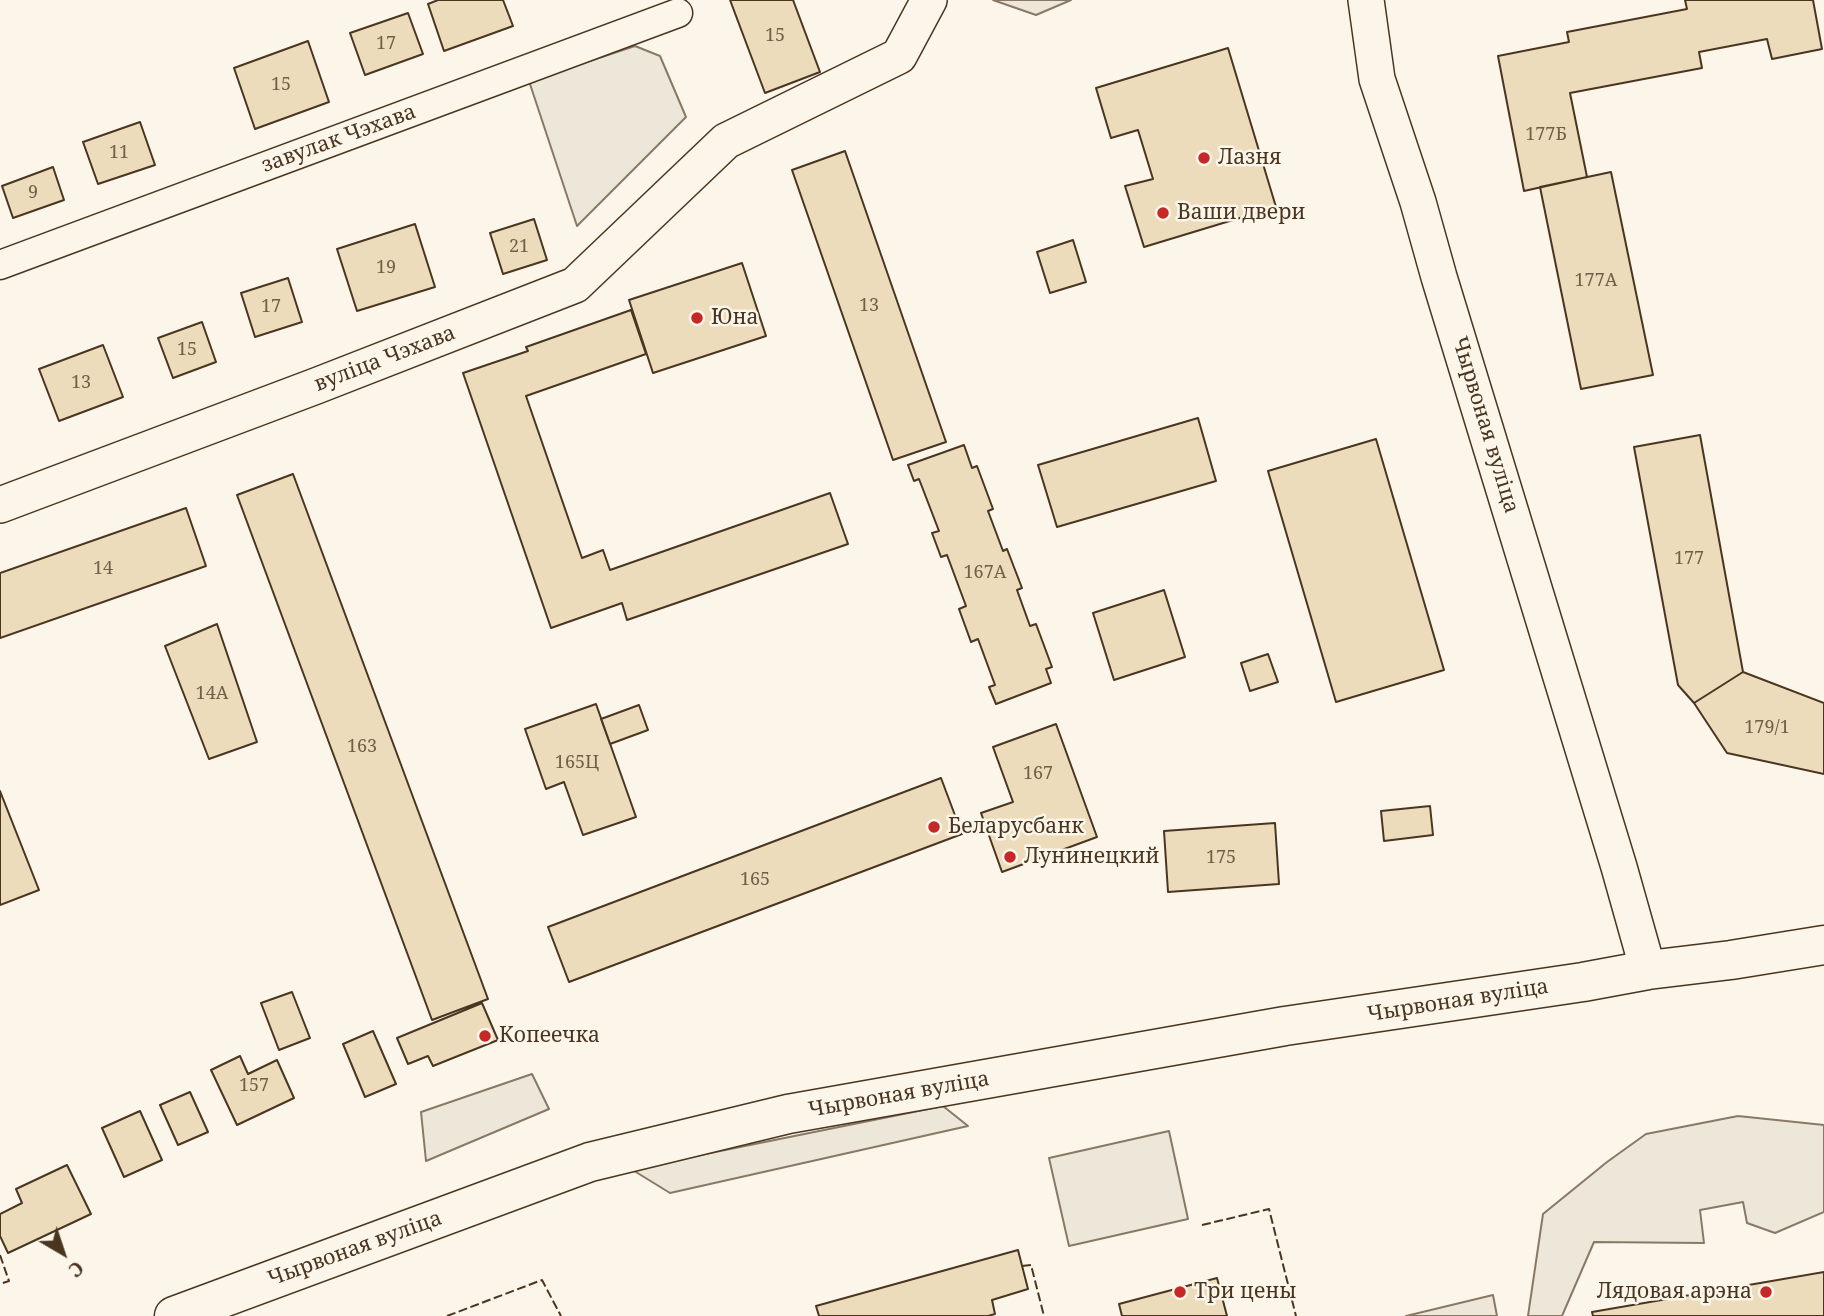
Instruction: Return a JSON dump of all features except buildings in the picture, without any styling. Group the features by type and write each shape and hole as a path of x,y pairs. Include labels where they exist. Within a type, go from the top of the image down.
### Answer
{"main road":[{"name":"Чырвоная вуліца","path":"174,1316 590,1162 788,1114 1285,1026 1824,945"}],"street":[{"name":"вуліца Чэхава","path":"0,505 575,285 726,141 899,56 929,0"},
{"name":"Чырвоная вуліца","path":"1366,0 1377,79 1418,202 1648,970"},
{"name":"завулак Чэхава","path":"0,265 678,13"}],"shaded area":[{"path":"993,0 1071,0 1036,15"},
{"path":"635,46 660,56 686,117 577,226 529,81"},
{"path":"532,1074 549,1109 426,1161 421,1112"},
{"path":"943,1106 968,1126 670,1193 631,1169"},
{"path":"1738,1116 1824,1125 1824,1212 1775,1233 1747,1223 1743,1202 1700,1210 1704,1243 1594,1242 1562,1316 1528,1316 1543,1214 1646,1134"},
{"path":"1169,1131 1188,1219 1069,1246 1049,1158"},
{"path":"1493,1295 1497,1316 1406,1316"}],"fence":[{"path":"1202,1225 1269,1209 1296,1316"},
{"path":"0,1255 9,1281 0,1284"},
{"path":"1022,1266 1031,1265 1044,1316"},
{"path":"447,1316 542,1280 561,1316"}],"place":[{"name":"Лазня","path":"1204,158"},
{"name":"Ваши двери","path":"1163,213"},
{"name":"Юна","path":"697,318"},
{"name":"Беларусбанк","path":"934,827"},
{"name":"Лунинецкий","path":"1010,857"},
{"name":"Копеечка","path":"485,1036"},
{"name":"Три цены","path":"1180,1292"},
{"name":"Лядовая арэна","path":"1766,1292"}]}
